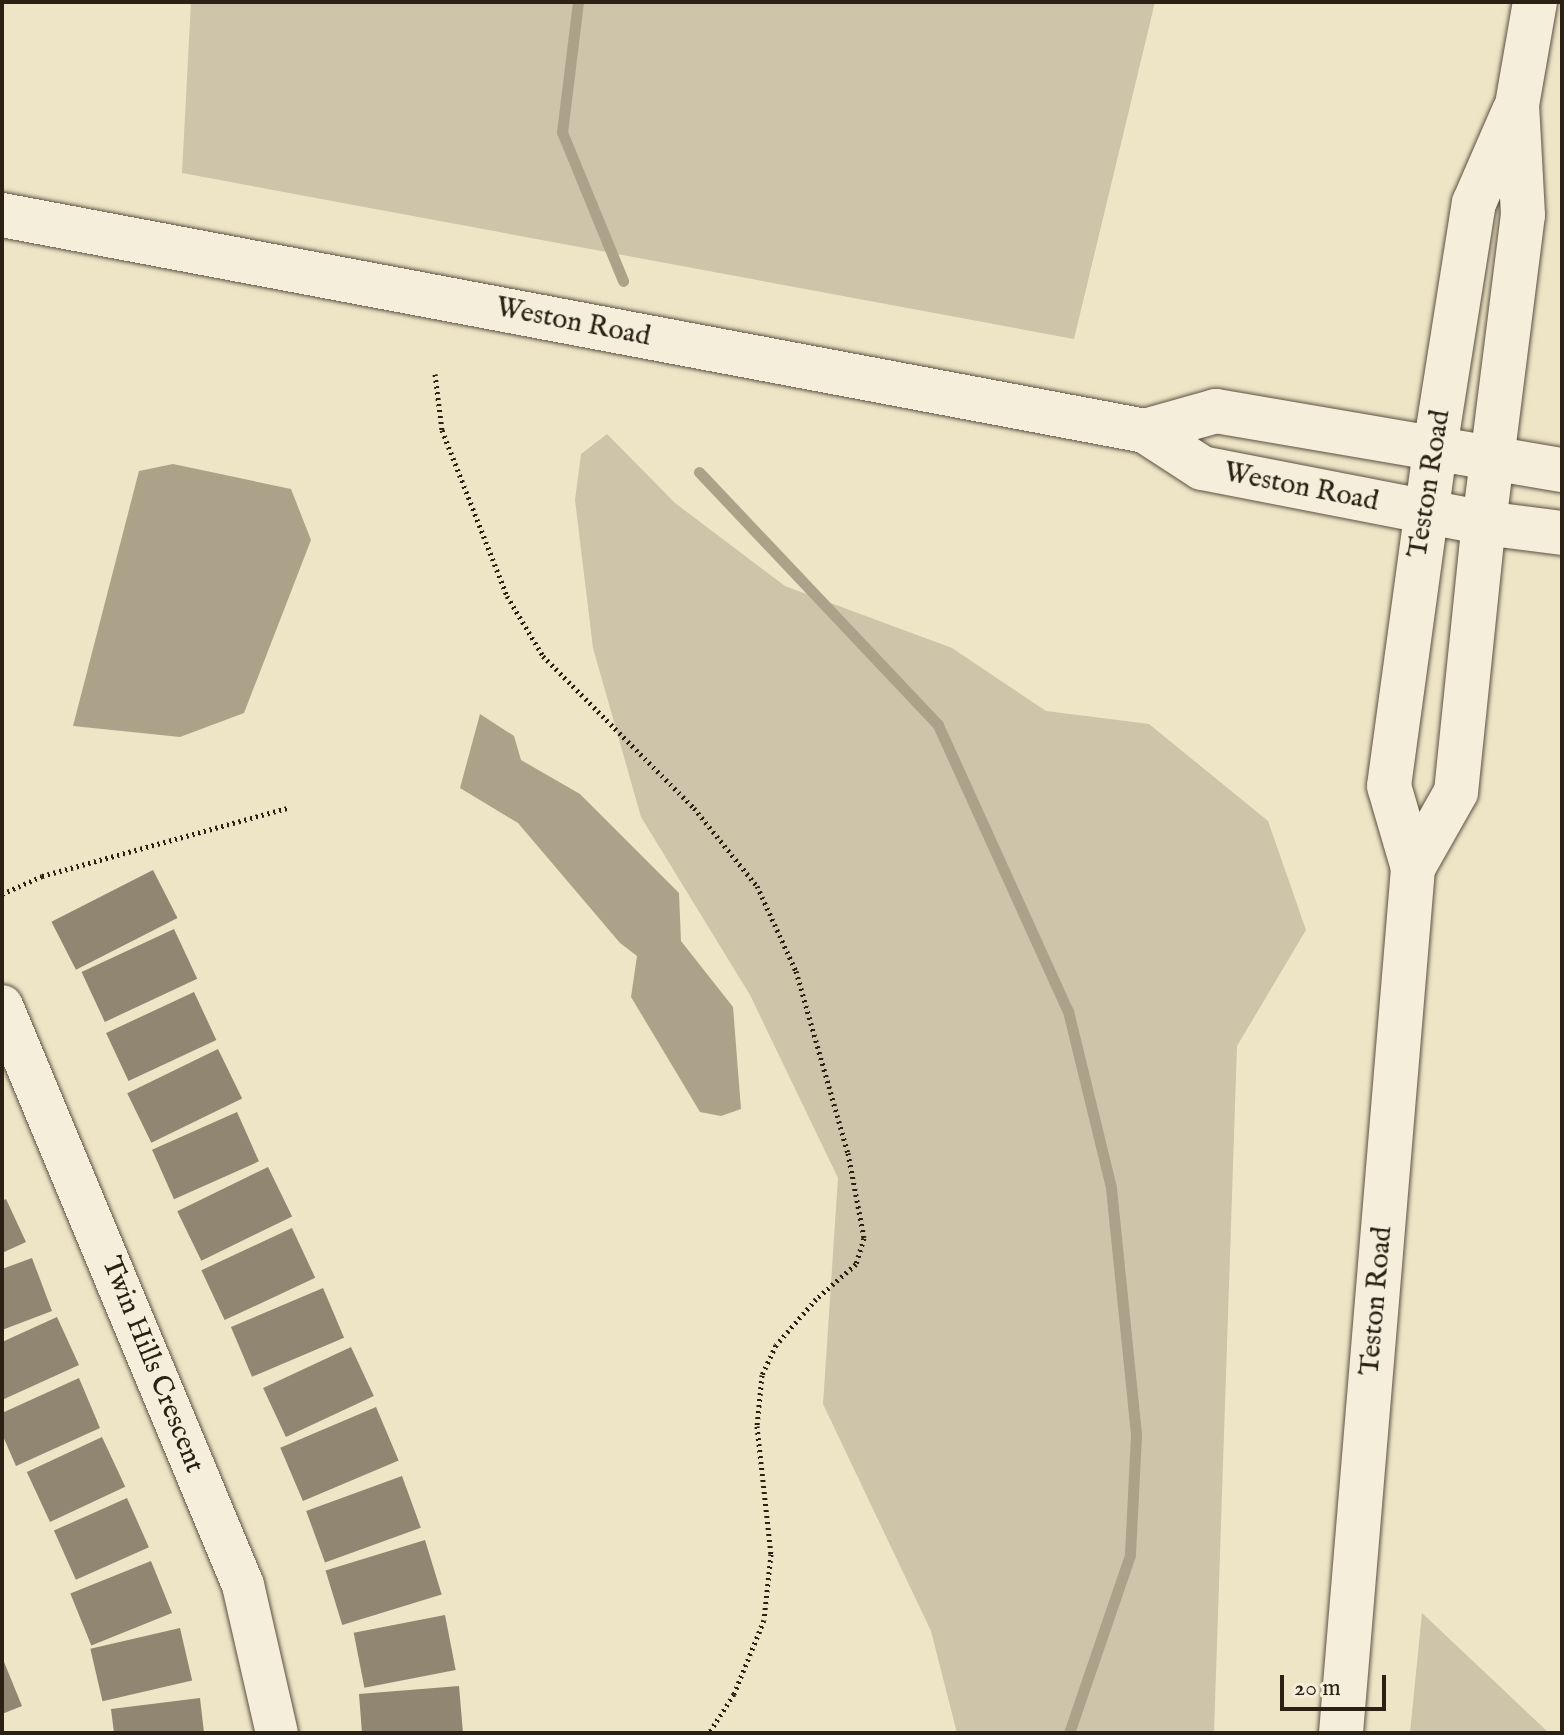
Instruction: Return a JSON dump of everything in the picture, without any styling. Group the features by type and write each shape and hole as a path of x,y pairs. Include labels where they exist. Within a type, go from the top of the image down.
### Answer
{"main road":[{"name":"Teston Road","path":"1413,868 1456,792 1484,523 1523,215 1517,105 1535,2"},
{"name":"Teston Road","path":"1341,1733 1413,868 1389,786 1425,512 1474,203 1517,105"},
{"name":"Weston Road","path":"2,215 1145,431 1202,468 1484,523 1562,533"},
{"name":"Weston Road","path":"1145,431 1216,411 1562,470"}],"street":[{"name":"Twin Hills Crescent","path":"2,1006 243,1585 277,1733"}],"path":[{"path":"435,374 448,444 507,596 543,656 694,808 757,886 796,971 848,1153 864,1238 856,1264 816,1299 776,1345 762,1375 757,1426 771,1554 764,1620 734,1694 709,1733"},
{"path":"2,894 42,876 288,808"}],"shaded area":[{"path":"191,2 1155,2 1074,339 182,173"},
{"path":"607,434 675,503 785,586 952,648 1046,711 1149,724 1268,821 1306,930 1237,1046 1214,1733 957,1733 931,1631 823,1404 838,1178 750,995 641,817 593,648 575,500 581,454"},
{"path":"173,464 291,489 311,540 244,713 180,737 73,726 139,471"},
{"path":"480,714 514,736 521,760 580,794 679,893 681,941 733,1007 741,1109 721,1116 700,1112 631,997 637,956 620,943 518,823 460,788"},
{"path":"1422,1613 1549,1733 1410,1733"}],"building":[{"path":"153,870 178,918 76,970 51,922"},
{"path":"174,929 197,979 105,1022 82,972"},
{"path":"194,992 216,1040 128,1081 106,1033"},
{"path":"218,1049 242,1098 151,1143 127,1093"},
{"path":"237,1112 259,1161 174,1199 152,1150"},
{"path":"268,1167 292,1216 201,1261 177,1211"},
{"path":"6,1199 26,1242 2,1253 2,1201"},
{"path":"292,1228 315,1278 225,1320 201,1270"},
{"path":"32,1258 52,1311 2,1330 2,1269"},
{"path":"323,1288 344,1338 252,1377 231,1327"},
{"path":"57,1317 79,1365 2,1400 2,1342"},
{"path":"351,1347 374,1396 286,1437 263,1388"},
{"path":"79,1378 100,1428 16,1466 2,1434 2,1413"},
{"path":"376,1407 399,1460 303,1501 280,1448"},
{"path":"102,1437 125,1487 50,1522 27,1472"},
{"path":"402,1476 421,1528 325,1563 306,1511"},
{"path":"127,1498 149,1547 76,1580 54,1531"},
{"path":"425,1540 442,1595 342,1625 326,1570"},
{"path":"151,1561 172,1613 91,1646 70,1594"},
{"path":"445,1615 456,1670 364,1688 354,1633"},
{"path":"180,1628 192,1681 103,1701 90,1649"},
{"path":"2,1657 22,1706 2,1714"},
{"path":"459,1686 463,1733 362,1733 359,1694"},
{"path":"200,1698 204,1733 114,1733 111,1709"}],"waterway":[{"path":"578,2 562,132 623,281"},
{"path":"699,472 938,725 1068,1011 1111,1188 1136,1435 1130,1555 1069,1733"}]}
